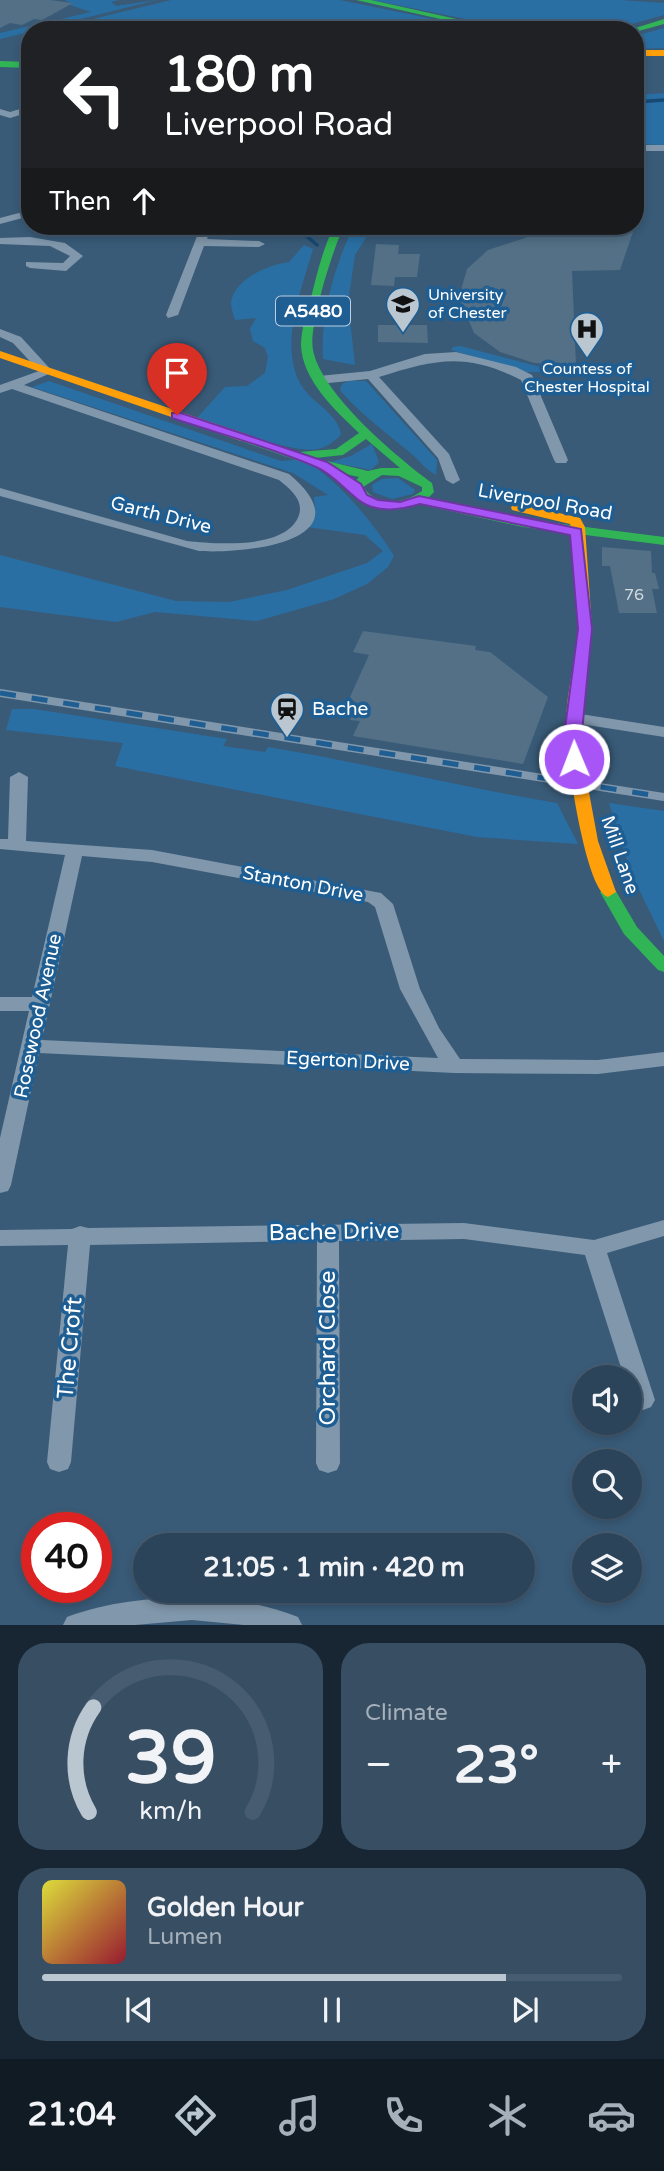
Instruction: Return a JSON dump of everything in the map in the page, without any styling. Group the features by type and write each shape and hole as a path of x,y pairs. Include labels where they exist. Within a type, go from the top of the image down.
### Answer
{"main road":[{"path":"360,0 459,21"},
{"path":"644,27 664,21"},
{"path":"644,53 664,52"},
{"path":"0,64 21,65"},
{"name":"A5480","path":"336,235 321,274 307,350 319,380 367,433 389,448 413,474"},
{"path":"0,354 323,465 368,475 385,471 413,474 424,493 401,506 376,504 361,498 356,487 323,465"},
{"path":"299,456 339,452 367,433"},
{"path":"385,471 389,448"},
{"path":"356,487 368,475"},
{"name":"Liverpool Road","path":"424,493 606,517"},
{"name":"Liverpool Road","path":"424,493 577,532 664,541"},
{"path":"517,507 575,521 577,532"},
{"name":"Mill Lane","path":"577,532 585,629 574,718 574,759 591,847 609,897 630,934 642,949 664,966"}],"street":[{"path":"0,112 10,116 21,112"},
{"path":"644,149 662,150"},
{"path":"0,221 21,215"},
{"path":"172,315 204,235"},
{"path":"0,241 39,241 69,248 77,256 70,270 30,264"},
{"path":"202,242 259,244"},
{"path":"0,333 17,340 47,372 6,387"},
{"path":"319,380 371,375 425,358 456,356 527,377 561,460"},
{"path":"371,375 444,457 453,480"},
{"name":"Garth Drive","path":"0,492 186,545 214,549 246,547 278,539 301,525 308,510 302,492 284,477 6,387"},
{"path":"574,718 664,732"},
{"path":"9,844 14,787"},
{"name":"Stanton Drive","path":"9,844 152,856 374,897 384,904 409,988 435,1041 454,1066"},
{"name":"Rosewood Avenue","path":"0,1185 75,848"},
{"path":"0,1004 41,1004"},
{"path":"408,1064 430,1049 435,1041"},
{"name":"Egerton Drive","path":"32,1046 454,1066 598,1068 664,1059"},
{"name":"Bache Drive","path":"0,1238 80,1234 464,1231 594,1248 664,1228"},
{"name":"Orchard Close","path":"328,1232 328,1463"},
{"name":"The Croft","path":"60,1462 80,1234"},
{"path":"594,1248 643,1400"},
{"path":"76,1625 132,1612 174,1609 231,1611 289,1625"}],"shaded area":[{"path":"64,0 119,0 111,2 116,6 157,0 72,21 52,21 91,12 70,5 72,3"},
{"path":"171,0 340,0 443,21 85,21"},
{"path":"372,0 620,0 664,3 664,15 642,21 476,21"},
{"path":"21,28 21,34 0,39 0,33"},
{"path":"664,28 664,48 644,49 644,34"},
{"path":"664,93 664,145 644,144 644,94"},
{"path":"349,235 367,235 355,255 348,302 355,365 323,359 326,307"},
{"path":"304,245 313,249 293,323 293,362 298,379 308,394 337,423 341,435 318,449 275,444 197,418 225,387 247,386 265,373 268,357 265,348 253,341 250,329 256,318 235,320 231,303 234,294 245,280 272,266 289,262"},
{"path":"460,346 560,372 526,372 451,350"},
{"path":"49,381 281,461 298,460 310,465 352,500 394,556 388,567 367,584 334,599 257,621 155,612 116,622 0,607 0,555 176,601 229,602 287,590 367,563 383,551 365,535 307,527 315,512 314,497 328,495 293,473 32,387"},
{"path":"349,381 366,381 437,460 436,475 349,400 340,390 342,384"},
{"path":"372,444 379,462 371,470 331,462 351,456"},
{"path":"398,478 415,490 413,494 392,499 373,492 372,485 382,479"},
{"path":"12,709 34,709 227,739 223,746 265,752 268,747 557,803 578,844 477,837 115,766 123,743 6,730"},
{"path":"609,803 664,811 664,941 631,873"}],"building":[{"path":"0,0 73,3 42,20 21,21 21,25 10,23 0,28"},
{"path":"534,235 632,235 620,270 572,271 576,365 534,363 500,352 474,333 459,297 467,269 488,250"},
{"path":"376,244 399,245 398,254 420,254 417,277 395,277 394,286 371,285"},
{"name":"University of Chester","path":"378,325 427,325 428,343 378,342"},
{"path":"602,547 651,551 652,573 655,573 659,589 652,589 657,613 619,613 610,566 602,566"},
{"path":"363,631 476,646 475,650 490,652 548,697 523,764 353,736 360,721 350,720 357,705 350,697 369,655 353,652"}],"waterway":[{"path":"644,101 664,100"},
{"path":"305,235 317,245"}],"railway":[{"path":"0,693 664,797"}],"traffic: fast":[{"path":"360,0 459,21"},
{"path":"644,27 664,21"},
{"path":"0,64 21,65"},
{"path":"335,235 309,326 307,350 312,368 335,402 413,474"},
{"path":"299,456 339,452 367,433"},
{"path":"245,438 323,465 368,475"},
{"path":"356,487 363,479 381,471 401,472 428,486"},
{"path":"356,487 370,502 390,506 410,503 420,498 428,492 428,486"},
{"path":"419,500 523,523 664,541"},
{"path":"608,892 630,930 664,966"}],"traffic: slow":[{"path":"644,53 664,53"},
{"path":"0,354 245,438"},
{"path":"517,507 575,521 578,527 585,628 573,721 573,749 590,841 608,892"}],"place":[{"name":"University of Chester","path":"403,334"},
{"name":"Countess of Chester Hospital","path":"587,359"},
{"name":"Bache","path":"287,739"}],"route":[{"path":"177,415 323,465 356,487 361,498 376,504 401,506 419,500 577,532 585,629 572,736 574,759"}]}
